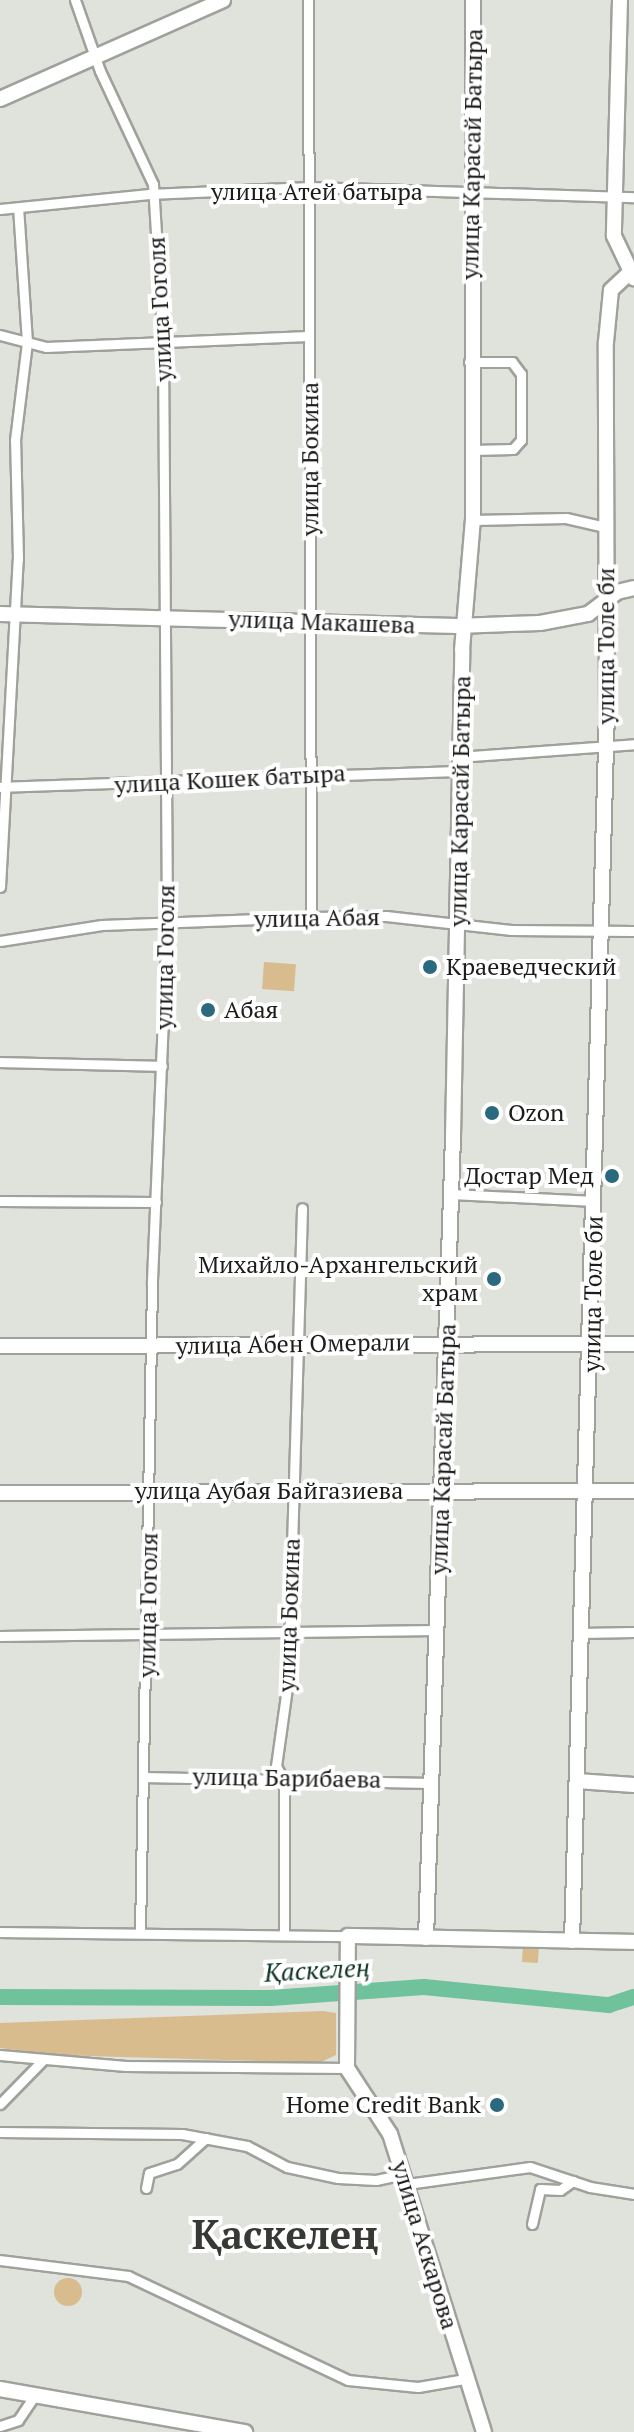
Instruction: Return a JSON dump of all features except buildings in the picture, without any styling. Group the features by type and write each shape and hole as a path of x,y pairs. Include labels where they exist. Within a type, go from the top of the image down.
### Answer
{"main road":[{"path":"0,99 223,0"},
{"name":"улица Карасай Батыра","path":"426,1938 451,1194 463,624 473,520 469,362 473,0"},
{"path":"620,0 614,236 632,275"},
{"name":"улица Толе би","path":"572,1941 592,1343 605,746 608,316 611,290 632,275"},
{"name":"улица Макашева","path":"7,614 463,624 564,619 588,614 607,600 634,588"},
{"name":"улица Абен Омерали","path":"0,1346 634,1344"},
{"name":"улица Аубая Байгазиева","path":"0,1493 291,1489 634,1491"},
{"path":"577,1781 634,1785"},
{"path":"347,2068 345,1967 348,1936 634,1942"},
{"name":"улица Аскарова","path":"347,2068 390,2134 482,2432"},
{"path":"0,2389 199,2428 245,2432"}],"street":[{"name":"улица Гоголя","path":"75,0 96,59 148,168 155,195 163,346 167,922 152,1346 140,1931"},
{"name":"улица Бокина","path":"308,0 308,336 313,621 309,772 311,917"},
{"name":"улица Атей батыра","path":"0,209 155,195 310,187 472,195 634,197"},
{"path":"0,887 15,440 27,342 18,208"},
{"path":"0,335 46,347 163,346 308,336"},
{"path":"469,362 512,362 521,374 521,440 513,449 472,450"},
{"path":"473,520 566,518 605,527"},
{"name":"улица Кошек батыра","path":"2,788 167,782 459,764 634,744"},
{"name":"улица Абая","path":"0,941 91,926 311,917 458,922 480,928 634,931"},
{"path":"0,1062 162,1066"},
{"path":"451,1194 595,1201"},
{"path":"0,1201 156,1202"},
{"name":"улица Бокина","path":"284,1932 284,1779 276,1766 285,1718 302,1208"},
{"path":"0,1636 148,1630 436,1630"},
{"path":"580,1633 634,1632"},
{"name":"улица Барибаева","path":"143,1777 430,1783"},
{"path":"0,1932 284,1932 348,1936"},
{"path":"0,2055 43,2060 347,2068"},
{"path":"0,2104 43,2060"},
{"path":"0,2132 142,2131 206,2138 247,2146 287,2167 338,2178 405,2179 530,2167 573,2181 634,2194"},
{"path":"146,2188 149,2173 177,2164 206,2138"},
{"path":"532,2224 540,2189 560,2190 573,2181"},
{"path":"0,2260 128,2276 348,2380 418,2387 465,2379"},
{"path":"0,2426 18,2420 35,2395"}],"shaded area":[{"path":"264,962 296,964 294,991 262,989"},
{"path":"523,1946 539,1947 538,1963 522,1962"},
{"path":"336,2013 336,2055 319,2063 56,2055 0,2048 0,2023"},
{"path":"68,2278 78,2282 82,2292 78,2302 68,2306 58,2302 54,2292 58,2282"}],"waterway":[{"name":"Қаскелең","path":"0,1997 271,1998 424,1987 609,2005 634,1997"}],"place":[{"name":"Краеведческий","path":"430,967"},
{"name":"Абая","path":"208,1010"},
{"name":"Ozon","path":"492,1113"},
{"name":"Достар Мед","path":"612,1176"},
{"name":"Михайло-Архангельский храм","path":"494,1279"},
{"name":"Home Credit Bank","path":"497,2105"}],"district":[{"name":"Қаскелең","path":"285,2234"}]}
